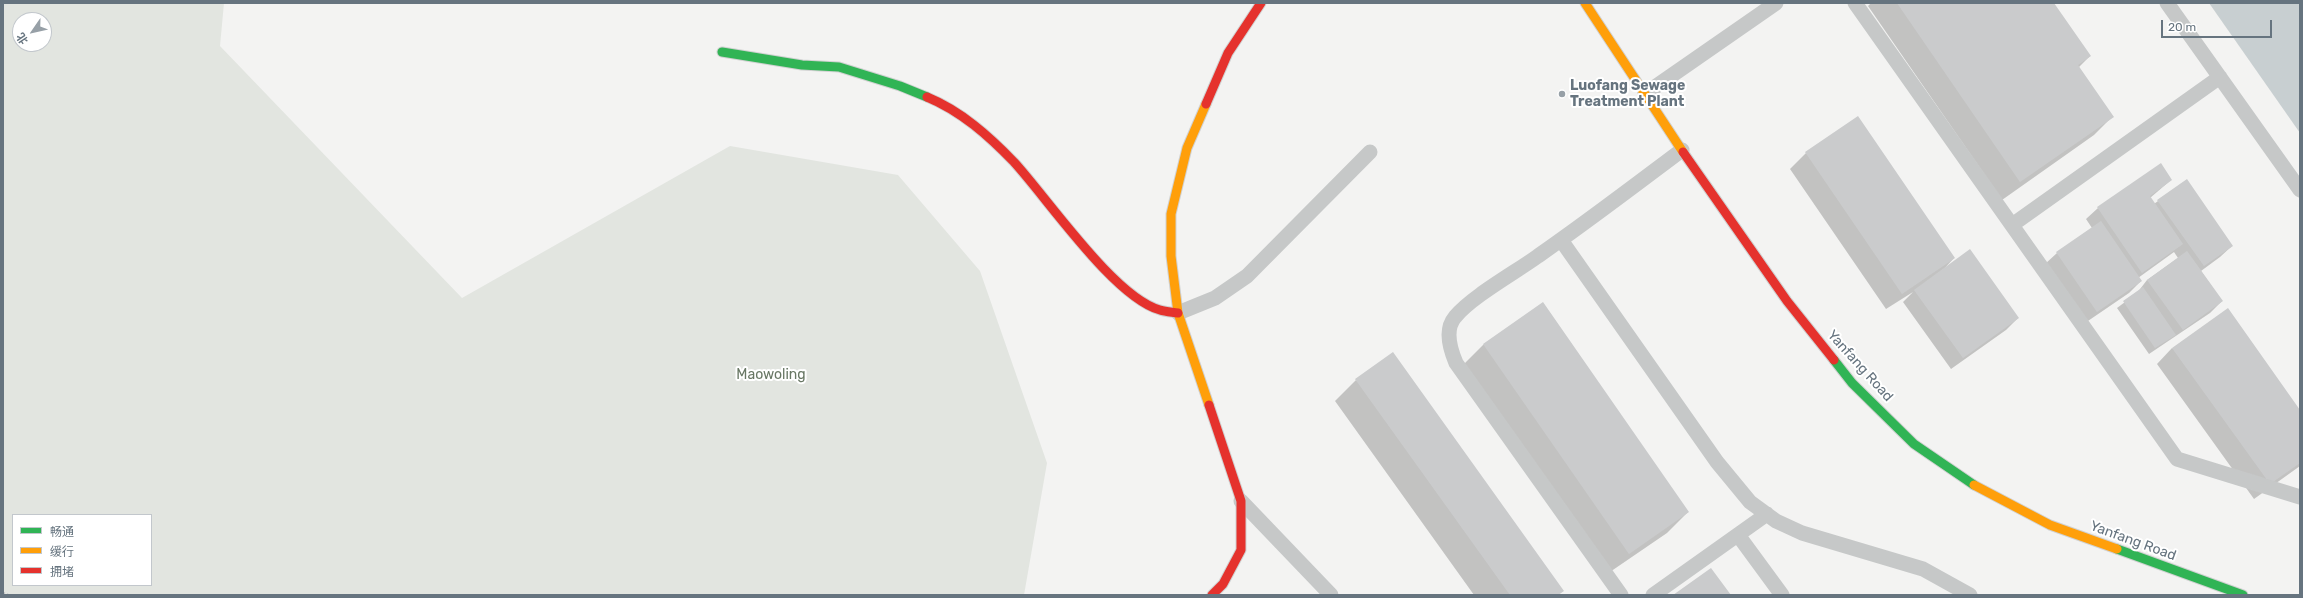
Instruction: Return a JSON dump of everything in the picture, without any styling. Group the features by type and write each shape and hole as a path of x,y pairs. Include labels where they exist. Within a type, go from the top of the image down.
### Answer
{"street":[{"path":"1212,595 1223,584 1241,550 1241,501 1178,313 1171,256 1171,214 1187,148 1228,53 1261,3"},
{"name":"Yanfang Road","path":"1585,3 1682,150 1786,301 1852,383 1914,444 1980,489 2050,525 2243,595"},
{"path":"722,52 802,65 838,67 900,86 948,106 984,132 1014,162 1107,272 1134,296 1159,310 1178,313"}],"lane":[{"path":"1645,94 1776,3"},
{"path":"1855,3 2177,459 2300,497"},
{"path":"2167,3 2300,190"},
{"path":"2012,225 2220,77"},
{"path":"1621,595 1456,363 1450,350 1448,334 1454,318 1477,299 1561,240 1682,150"},
{"path":"1178,313 1215,298 1247,276 1370,152"},
{"path":"1561,240 1717,462 1750,502 1767,514 1802,533 1923,569 1970,595"},
{"path":"1241,501 1331,595"},
{"path":"1653,595 1767,514"},
{"path":"1738,535 1782,595"}],"path":[{"path":"3,593 8,595"}],"green space":[{"name":"Maowoling","path":"3,3 224,3 220,46 462,298 730,146 898,175 980,271 1047,463 1024,595 3,595"}],"shaded area":[{"path":"2209,3 2300,3 2300,133"}],"building":[{"path":"1897,3 2054,3 2091,56 2078,65 2114,117 2020,182"},
{"path":"1858,116 1955,258 1902,294 1805,152"},
{"path":"2161,163 2172,180 2150,196 2183,244 2142,273 2097,207"},
{"path":"2187,179 2233,246 2204,266 2157,200"},
{"path":"2101,221 2142,281 2097,312 2056,252"},
{"path":"1970,249 2019,318 1963,358 1914,290"},
{"path":"2187,251 2223,301 2183,330 2147,280"},
{"path":"2143,287 2176,335 2155,348 2123,301"},
{"path":"1543,302 1689,512 1629,554 1483,344"},
{"path":"2228,308 2300,410 2300,463 2270,484 2172,348"},
{"path":"1393,352 1564,591 1558,595 1510,595 1355,379"},
{"path":"1711,568 1731,595 1673,595"}],"traffic: fast":[{"path":"722,52 802,65 839,67 900,86 927,97"},
{"path":"1834,360 1852,383 1914,444 1974,485"},
{"path":"2117,549 2243,595"}],"traffic: slow":[{"path":"1585,3 1683,152"},
{"path":"1206,104 1187,148 1171,214 1171,256 1178,313 1209,405"},
{"path":"1974,485 2050,525 2117,549"}],"traffic: jam":[{"path":"1206,104 1228,53 1261,3"},
{"path":"927,97 963,117 1004,152 1028,178 1082,245 1123,287 1142,301 1160,310 1178,313"},
{"path":"1683,152 1787,301 1834,360"},
{"path":"1209,405 1241,501 1241,550 1223,584 1212,595"}],"place":[{"name":"Luofang Sewage Treatment Plant","path":"1562,94"}]}
